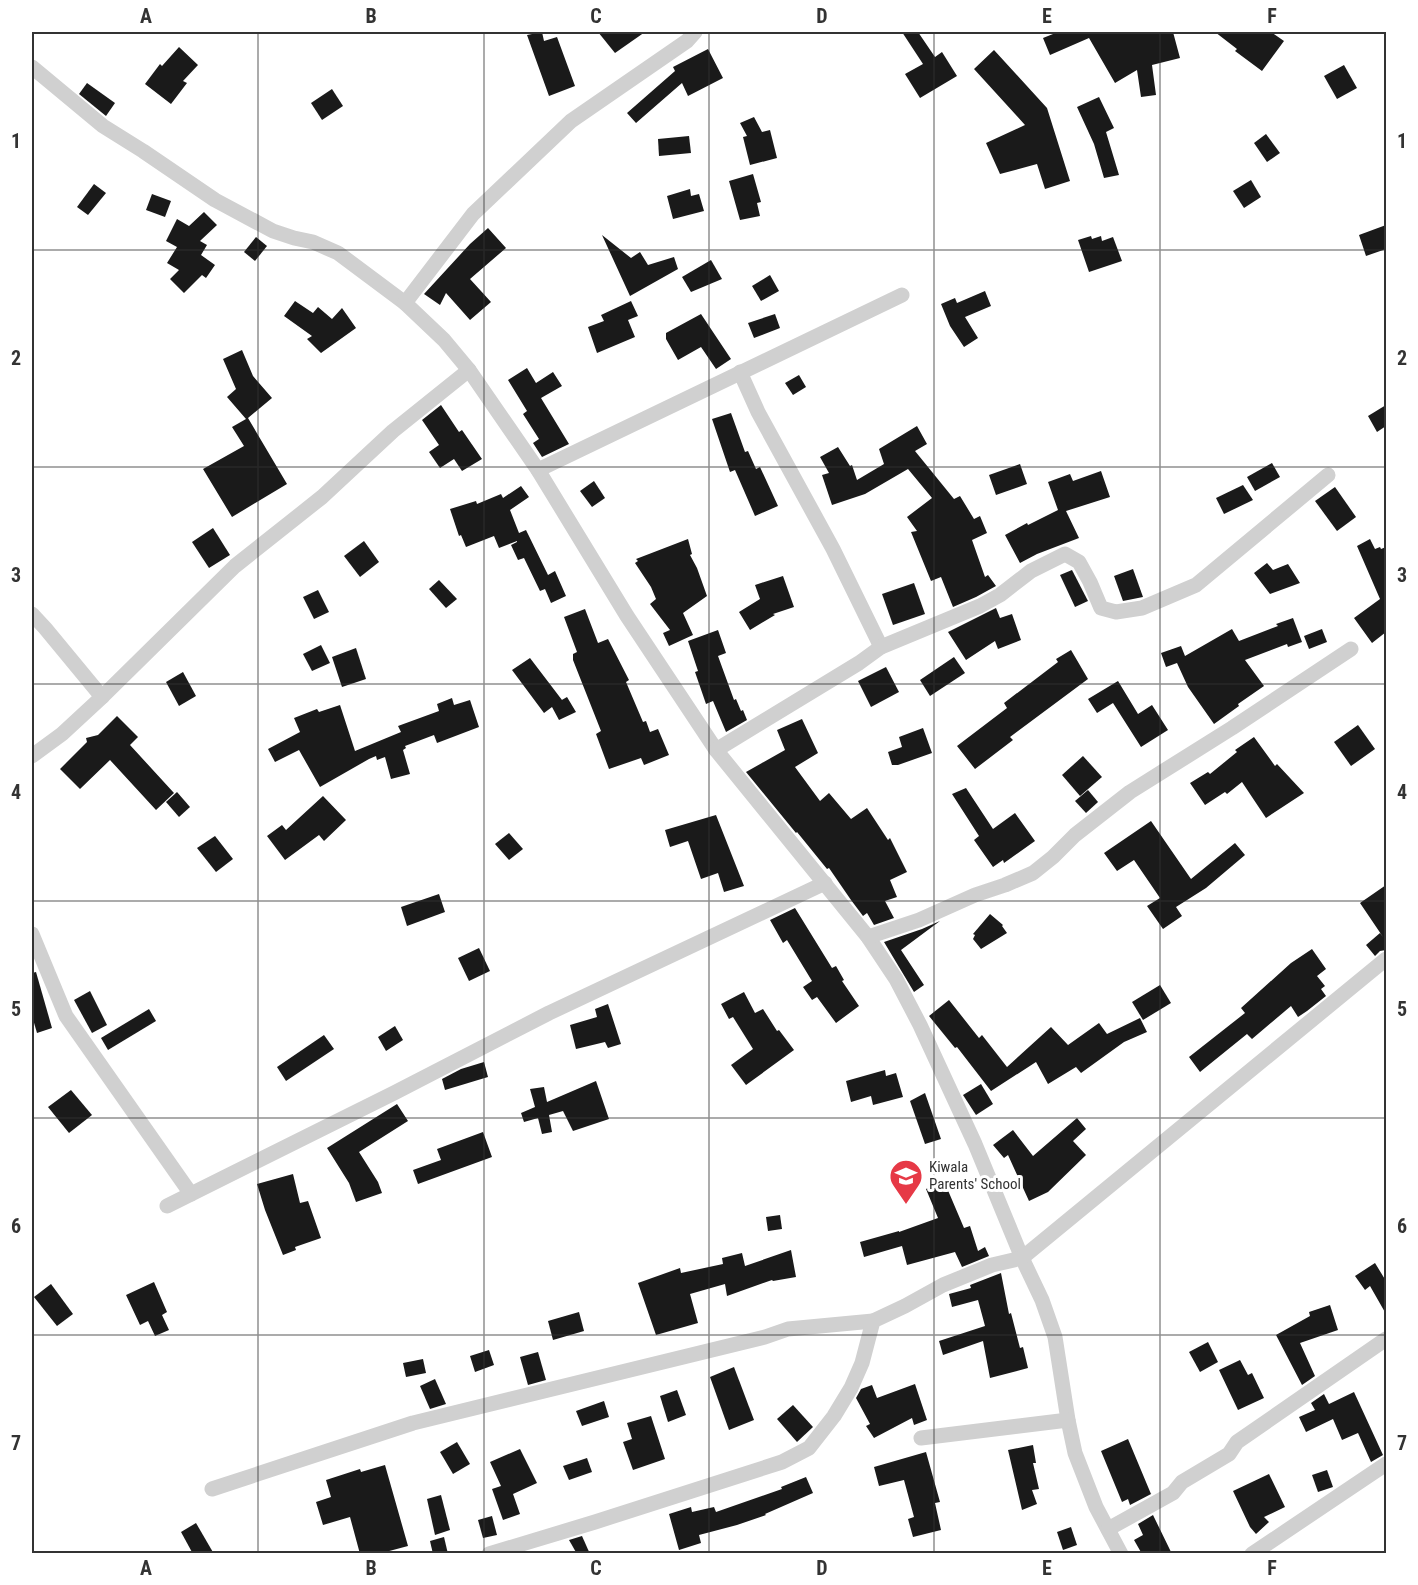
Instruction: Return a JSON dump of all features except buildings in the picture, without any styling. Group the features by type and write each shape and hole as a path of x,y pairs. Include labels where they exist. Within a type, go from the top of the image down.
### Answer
{"street":[{"path":"405,303 473,214 571,121 687,41 695,32"},
{"path":"32,68 103,126 215,200 273,231 313,242 338,254 405,303 444,340 469,370 538,470 627,616 716,750 868,937 896,979 975,1144 1022,1258 1042,1300 1055,1337 1075,1453 1096,1507 1121,1554"},
{"path":"538,470 902,295"},
{"path":"32,756 62,734 102,697 235,566 322,497 393,431 469,370"},
{"path":"740,372 758,412 833,549 881,647"},
{"path":"716,750 859,663 881,647 980,606 1000,595 1031,571 1065,554 1079,562 1101,608 1116,612 1142,608 1196,585 1328,475"},
{"path":"32,614 102,697"},
{"path":"868,937 919,920 1033,873 1130,792 1351,649"},
{"path":"167,1206 549,1013 825,883"},
{"path":"32,934 66,1016 190,1194"},
{"path":"212,1489 413,1423 765,1337 788,1329 873,1321 943,1285 992,1265 1022,1258 1386,959"},
{"path":"489,1554 782,1462 809,1448 834,1416 851,1388 862,1363 873,1321"},
{"path":"1108,1529 1173,1492 1182,1482 1229,1454 1238,1442 1386,1339"},
{"path":"921,1438 1068,1420"},
{"path":"1251,1554 1386,1464"}],"place":[{"name":"Kiwala Parents' School","path":"906,1205"}]}
